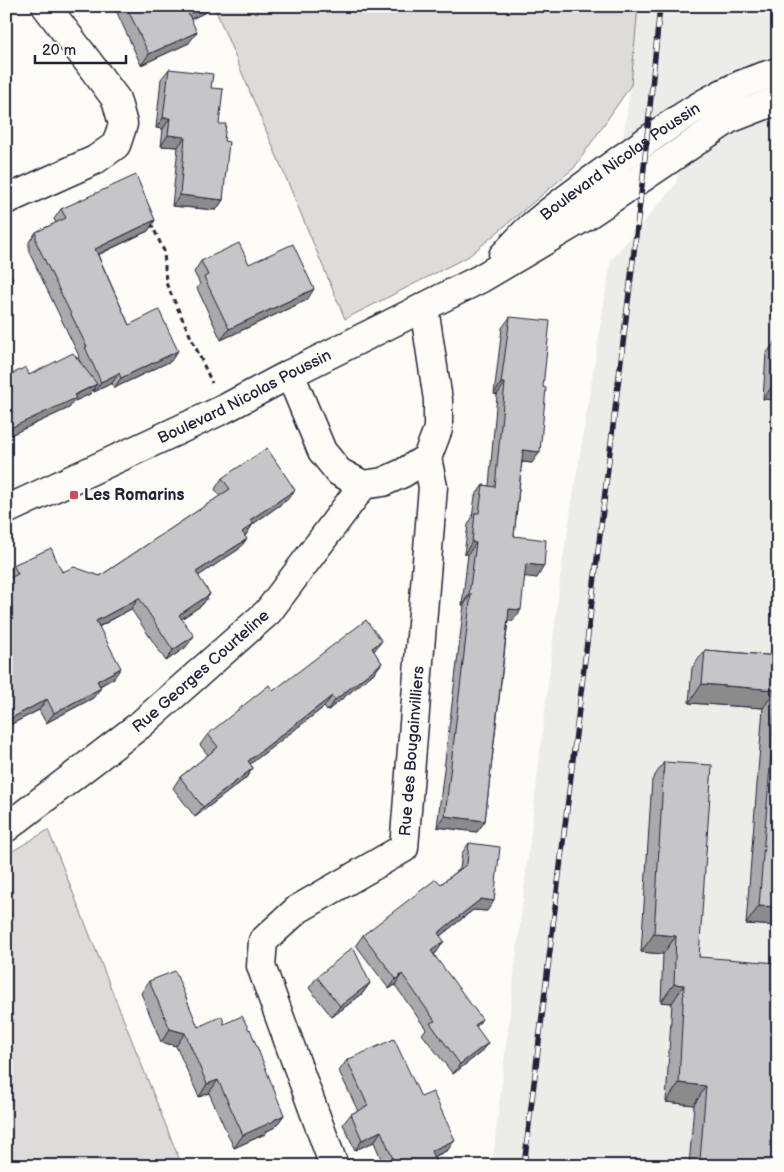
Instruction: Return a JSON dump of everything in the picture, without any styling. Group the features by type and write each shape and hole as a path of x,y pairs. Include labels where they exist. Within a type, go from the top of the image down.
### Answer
{"street":[{"path":"6,200 95,160 116,145 123,124 116,99 46,6"},
{"name":"Boulevard Nicolas Poussin","path":"480,279 529,229 647,141 696,108 725,92 778,72"},
{"name":"Boulevard Nicolas Poussin","path":"6,510 224,410 290,374 480,279 583,218 728,119 778,100"},
{"path":"290,374 322,451 339,472 363,485 383,482 403,473 427,458 438,429 438,400 424,307"},
{"name":"Rue des Bougainvilliers","path":"334,1166 261,966 263,941 298,909 404,848 433,487 427,458"},
{"name":"Rue Georges Courteline","path":"6,828 140,725 268,612 363,485"}],"path":[{"path":"148,216 164,251 166,283 224,410"}],"shaded area":[{"path":"214,6 638,6 631,85 574,168 469,256 345,319"},
{"path":"638,6 778,6 778,1166 492,1166 561,572 611,260 676,184 690,99 622,145 631,85"},
{"path":"48,830 182,1166 6,1166 6,855"}],"building":[{"path":"126,6 203,6 188,13 197,32 149,54"},
{"path":"169,69 213,74 211,88 223,89 219,124 226,124 224,141 229,142 223,200 180,195 185,137 168,135 170,118 163,118"},
{"path":"136,175 155,220 95,249 129,325 159,310 178,351 121,378 119,373 101,382 85,347 87,347 36,242 36,232 66,218 61,209"},
{"path":"239,243 249,264 293,244 314,289 229,329 204,277 208,275 201,261"},
{"path":"6,270 13,278 6,283"},
{"path":"510,317 550,321 543,387 546,388 540,452 523,450 514,536 546,540 544,566 526,564 521,610 509,609 485,821 445,816 471,594 469,594 476,543 472,542 475,513 479,513 483,485 495,487 505,383 501,383"},
{"path":"73,353 97,384 74,395 76,398 6,430 6,377 26,367 29,375"},
{"path":"778,354 778,382 776,381"},
{"path":"267,448 295,490 250,520 253,524 242,532 247,539 196,572 210,594 179,615 194,636 173,650 139,598 96,621 121,668 97,681 101,688 54,713 47,699 6,721 6,580 18,574 13,565 51,548 62,572 74,567 100,576 230,489 222,478"},
{"path":"366,620 382,641 372,648 382,663 335,700 332,696 248,761 253,768 203,807 180,777 218,747 208,734 269,685 273,691"},
{"path":"705,650 778,656 778,907 759,906 776,690 702,684"},
{"path":"664,762 712,765 699,957 778,963 778,1166 700,1160 706,1086 679,1083 684,985 674,984 676,936 654,934"},
{"path":"469,843 500,847 494,901 481,899 438,933 444,941 431,951 482,1019 475,1025 488,1043 460,1064 430,1023 435,1021 402,974 396,979 363,935 436,879 441,884 467,864"},
{"path":"353,947 370,983 340,1006 317,977"},
{"path":"175,971 198,1027 222,1016 224,1024 242,1016 250,1029 284,1115 243,1135 218,1080 207,1084 185,1033 170,1029 149,981"},
{"path":"394,1039 421,1097 433,1092 455,1140 431,1151 437,1166 396,1166 381,1131 362,1140 351,1114 368,1106 347,1060"}],"railway":[{"path":"524,1166 643,177 660,6"}],"place":[{"name":"Les Romarins","path":"74,495"}]}
